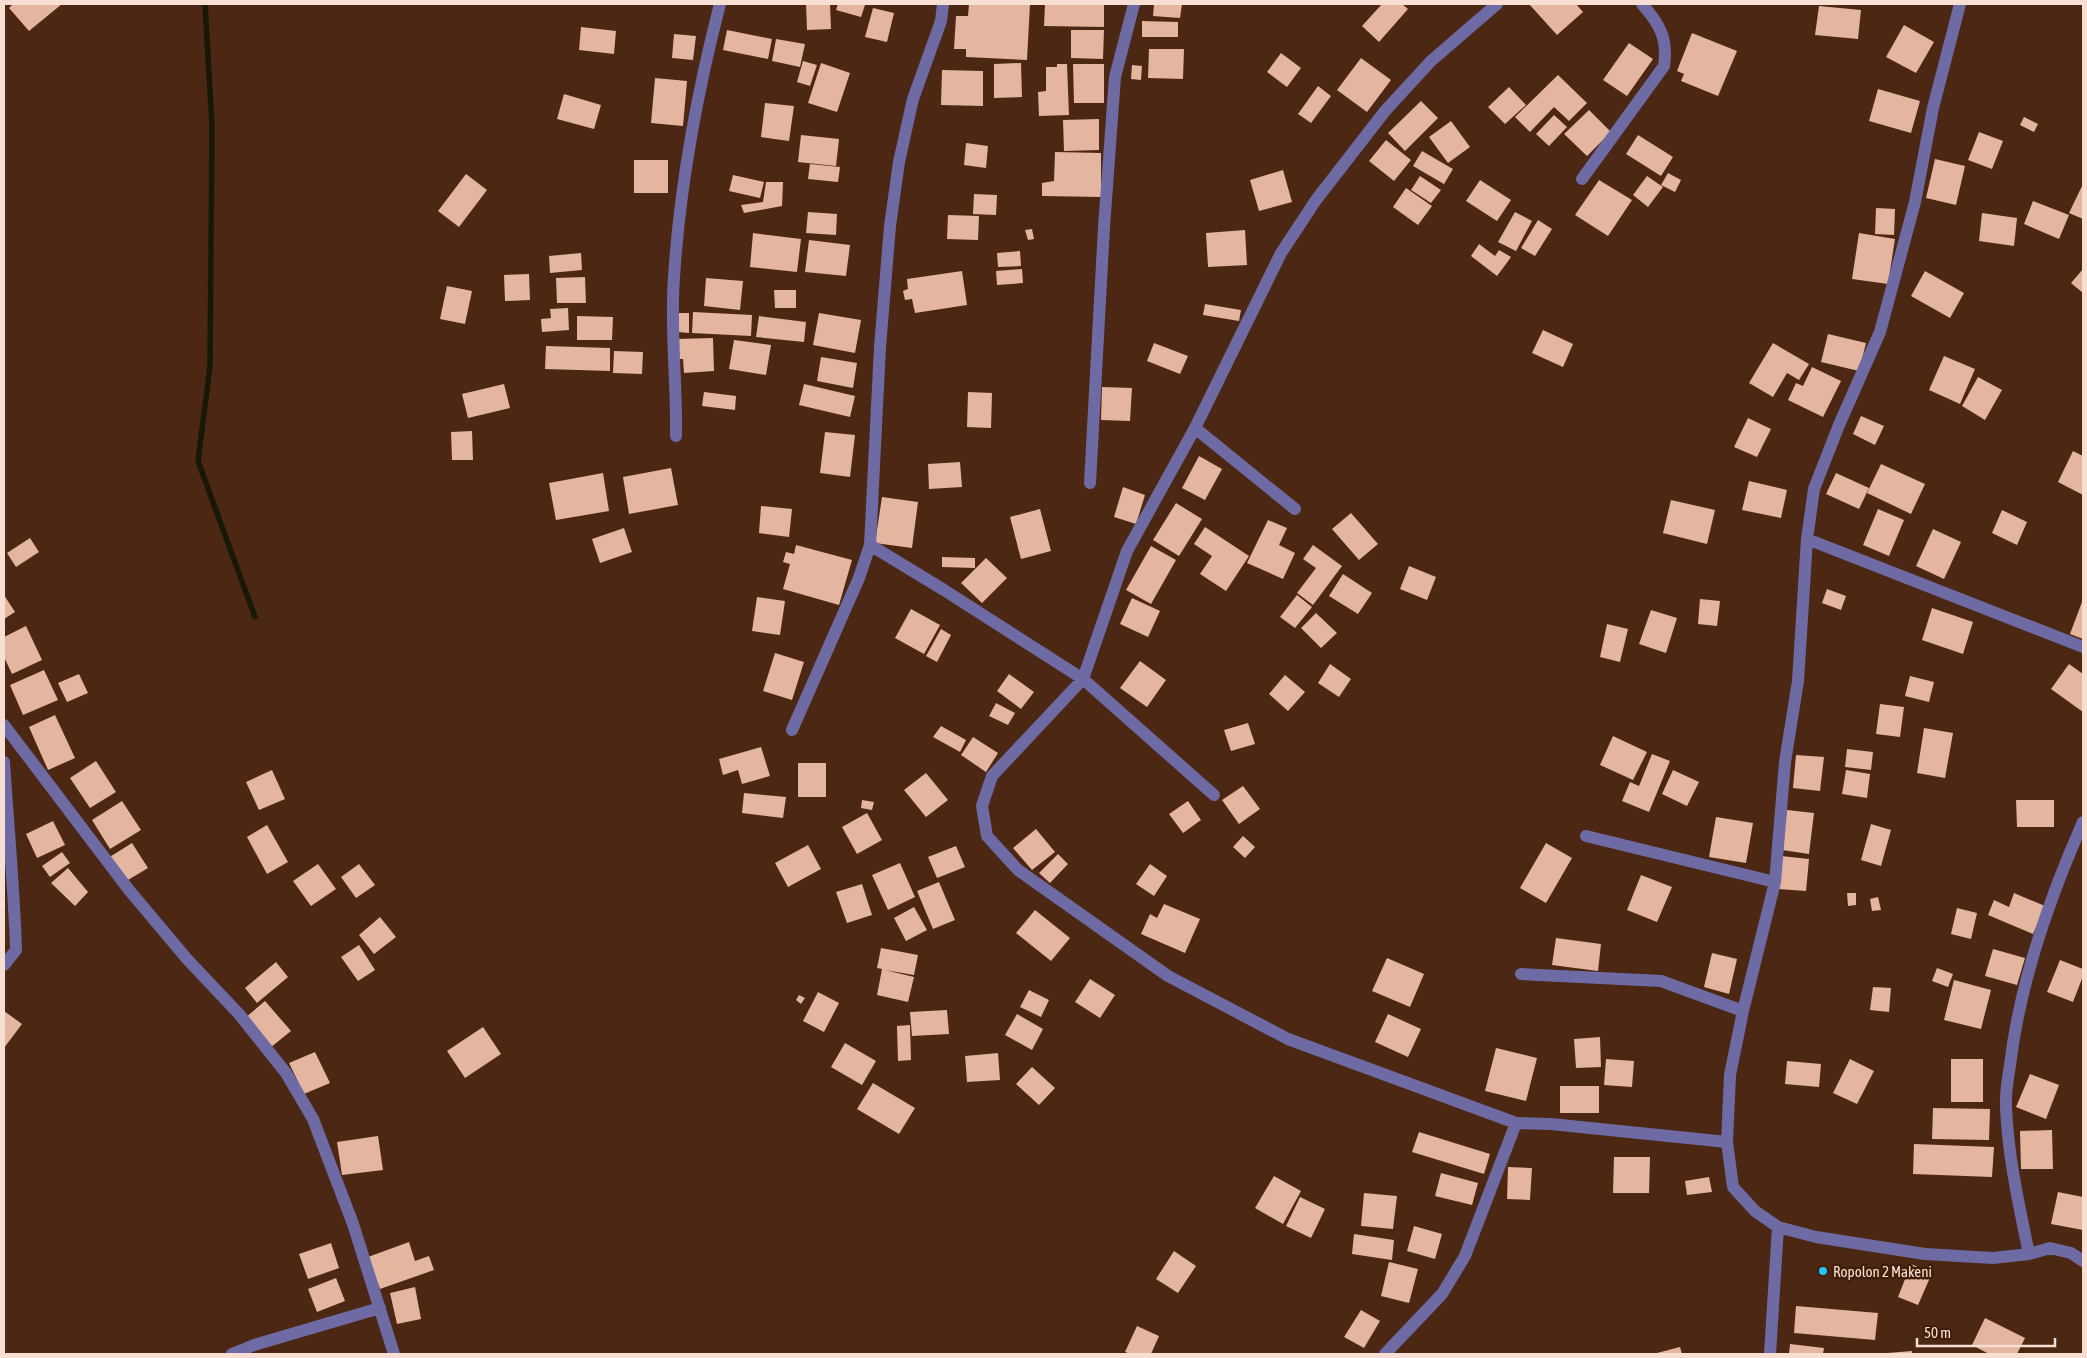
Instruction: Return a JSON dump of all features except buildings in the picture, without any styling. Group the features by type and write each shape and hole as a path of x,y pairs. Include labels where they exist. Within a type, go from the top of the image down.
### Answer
{"street":[{"path":"676,436 674,277 691,138 704,68 720,4"},
{"path":"792,730 837,632 870,545 880,356 890,226 899,162 913,99 940,21 943,4"},
{"path":"1090,484 1103,237 1115,77 1134,4"},
{"path":"1497,4 1431,61 1385,111 1316,200 1281,254 1195,428 1127,551 1083,679 992,776 982,806 987,836 1018,870 1168,976 1288,1039 1516,1123 1552,1124 1728,1142"},
{"path":"1582,179 1664,66 1667,48 1662,31 1642,4"},
{"path":"1960,4 1933,108 1915,202 1880,332 1839,425 1814,489 1807,539 1798,681 1785,762 1775,882 1743,1010 1730,1075 1728,1142 1733,1188 1755,1211 1778,1227 1816,1237 1925,1254 1993,1258 2029,1254 2050,1248 2071,1253 2083,1261"},
{"path":"1195,428 1295,509"},
{"path":"1807,539 2083,647"},
{"path":"870,545 1083,679 1214,795"},
{"path":"4,725 129,890 187,959 239,1014 286,1073 313,1119 353,1224 394,1354"},
{"path":"4,762 10,871 15,904 16,950 4,965"},
{"path":"2029,1254 2010,1160 2005,1105 2013,1038 2027,980 2057,881 2083,822"},
{"path":"1586,836 1775,882"},
{"path":"1521,974 1662,981 1743,1010"},
{"path":"1385,1354 1442,1294 1465,1256 1516,1123"},
{"path":"1770,1354 1778,1227"},
{"path":"232,1354 254,1345 380,1308"}],"waterway":[{"path":"205,4 212,126 210,367 198,461 255,617"}],"place":[{"name":"Ropolon 2 Makeni","path":"1823,1271"}]}
